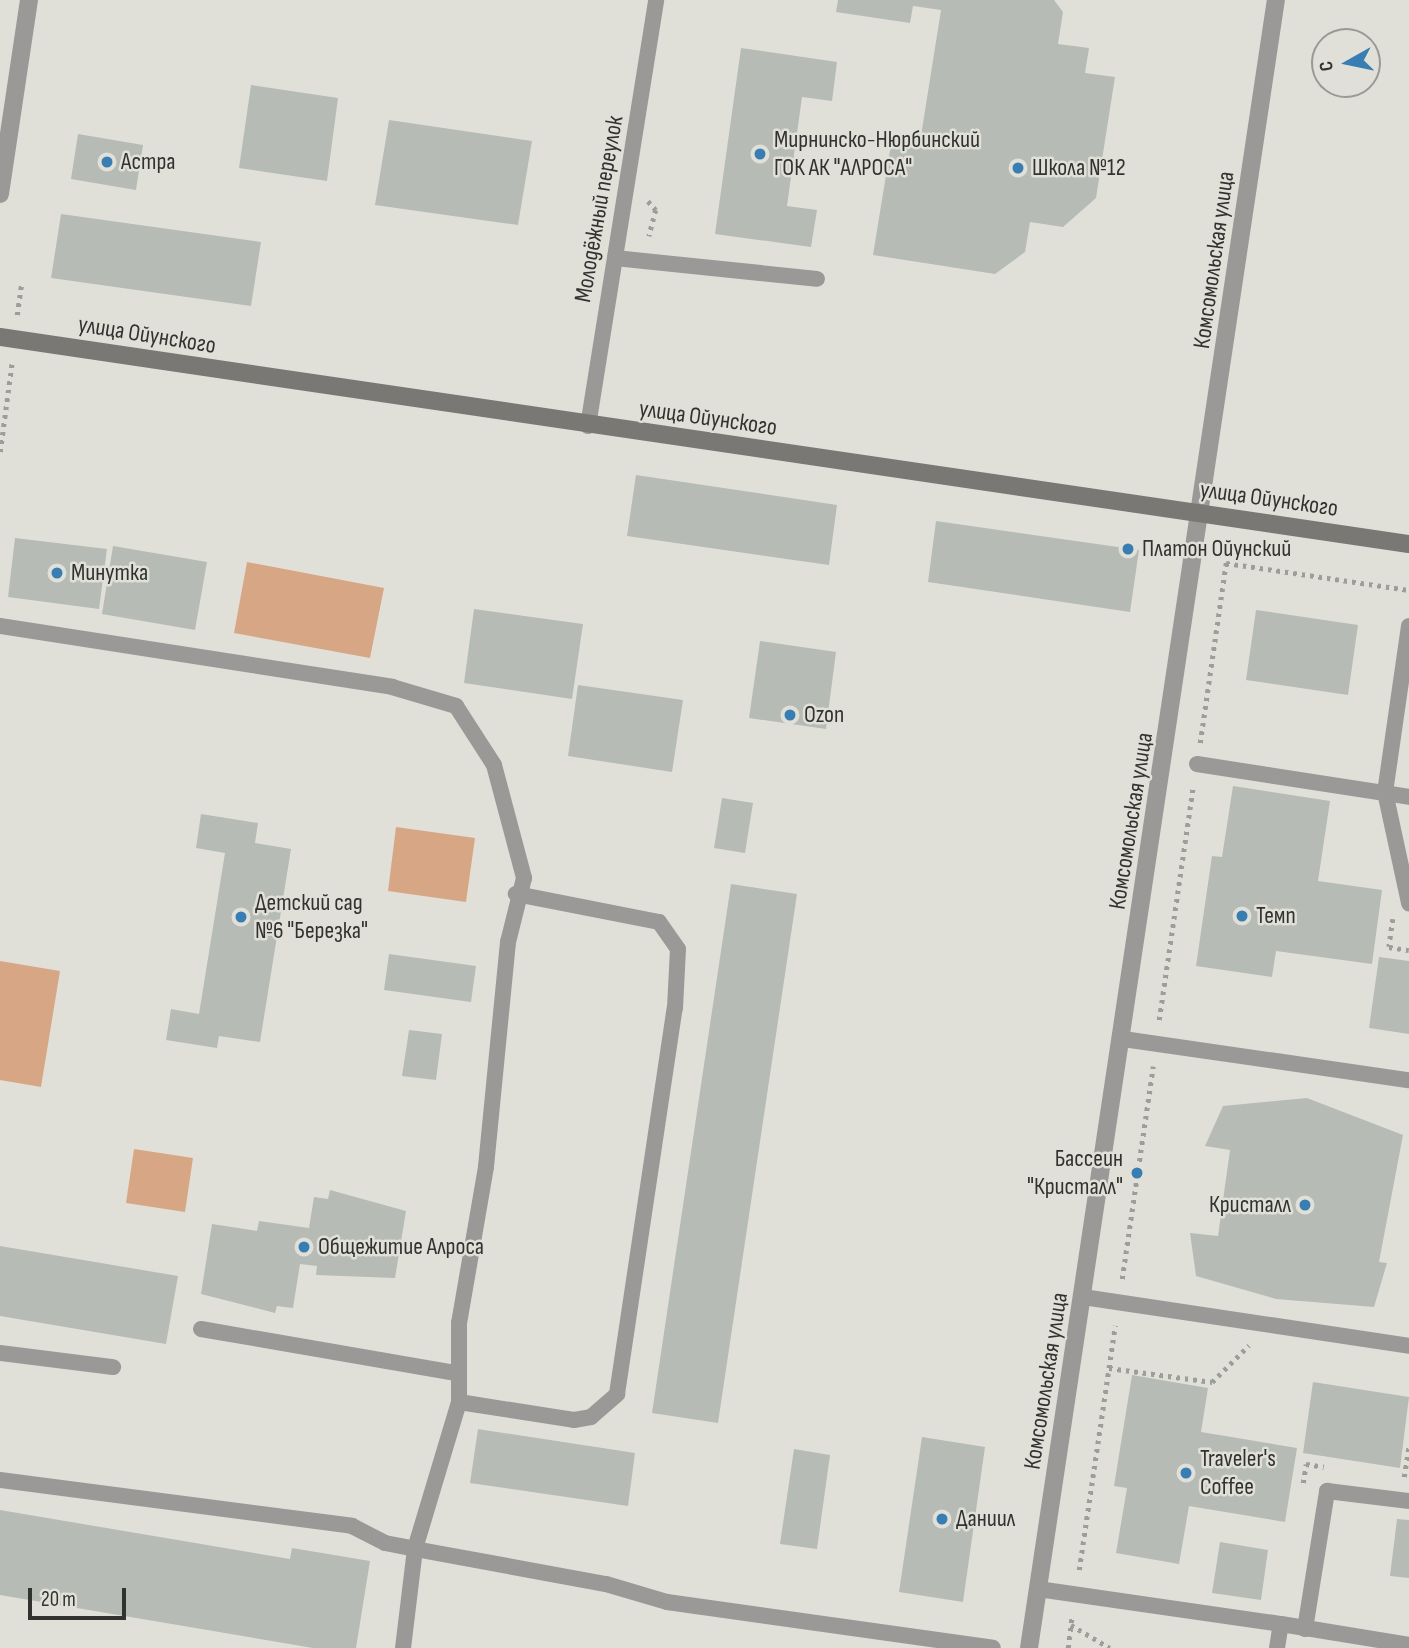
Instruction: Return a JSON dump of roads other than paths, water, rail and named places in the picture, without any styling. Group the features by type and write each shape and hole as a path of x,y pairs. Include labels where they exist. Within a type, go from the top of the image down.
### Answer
{"main road":[{"name":"улица Ойунского","path":"7,339 1409,544"}],"street":[{"path":"0,194 29,0"},
{"name":"Комсомольская улица","path":"1029,1648 1203,514 1276,0"}],"lane":[{"name":"Молодёжный переулок","path":"588,426 656,0"},
{"path":"615,258 817,279"},
{"path":"0,626 392,687 456,706 494,765 522,858 524,878 516,894 456,1373 459,1402 415,1549 403,1648"},
{"path":"1401,906 1385,792 1409,626"},
{"path":"1197,764 1409,797"},
{"path":"459,1402 574,1420 592,1417 617,1394 675,1008 678,949 659,922 516,894"},
{"path":"1122,1040 1409,1080"},
{"path":"1083,1297 1409,1346"},
{"path":"201,1329 456,1373"},
{"path":"0,1353 113,1367"},
{"path":"0,1480 352,1526 384,1543 594,1581 667,1602 993,1648"},
{"path":"1305,1629 1327,1491 1409,1501"},
{"path":"1038,1589 1409,1645"},
{"path":"1277,1648 1281,1625"}],"place":[{"name":"Мирнинско-Нюрбинский ГОК АК \"АЛРОСА\"","path":"760,154"},
{"name":"Астра","path":"107,162"},
{"name":"Школа №12","path":"1018,168"},
{"name":"Платон Ойунский","path":"1128,549"},
{"name":"Минутка","path":"57,573"},
{"name":"Ozon","path":"790,715"},
{"name":"Темп","path":"1242,916"},
{"name":"Детский сад №6 \"Березка\"","path":"241,917"},
{"name":"Бассеин \"Кристалл\"","path":"1137,1173"},
{"name":"Кристалл","path":"1305,1205"},
{"name":"Общежитие Алроса","path":"304,1247"},
{"name":"Traveler's Coffee","path":"1186,1473"},
{"name":"Даниил","path":"942,1519"}]}
